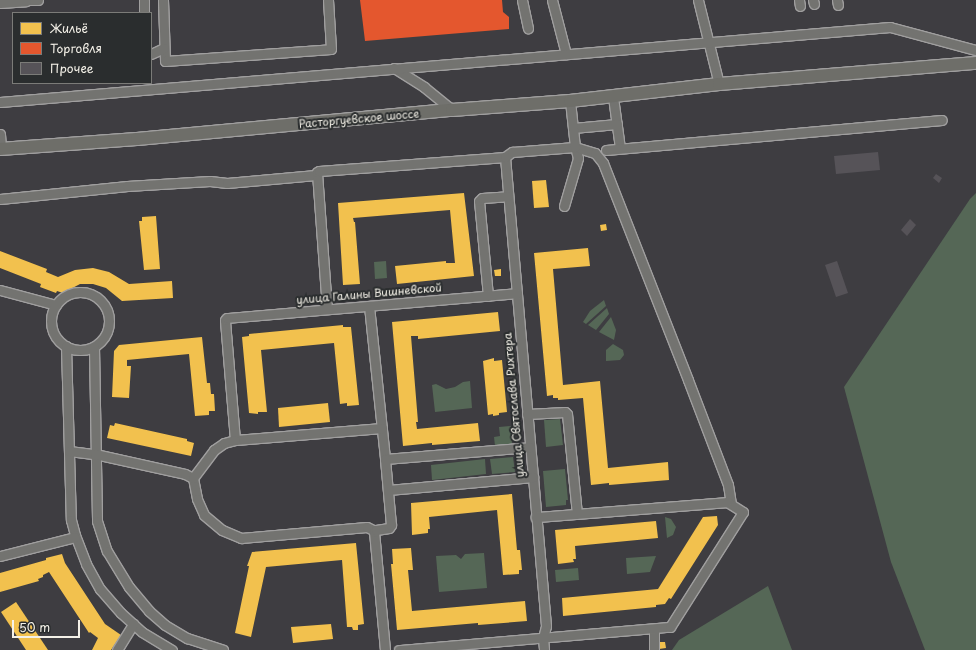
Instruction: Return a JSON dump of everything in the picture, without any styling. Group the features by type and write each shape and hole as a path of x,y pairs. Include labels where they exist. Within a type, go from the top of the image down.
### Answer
{"main road":[{"name":"Расторгуевское шоссе","path":"1,149 137,139 452,110 570,102 718,84 976,63"}],"street":[{"path":"0,3 38,0"},
{"path":"144,0 144,12"},
{"path":"163,0 165,61 331,49 328,0"},
{"path":"522,0 528,28"},
{"path":"552,0 566,54"},
{"path":"698,0 718,84"},
{"path":"0,102 133,87 394,68 890,27 976,50"},
{"path":"152,54 164,48"},
{"path":"394,68 424,87 452,110"},
{"path":"613,97 620,148"},
{"path":"564,206 578,158 575,147 570,102"},
{"path":"606,150 942,120"},
{"path":"573,128 616,124"},
{"path":"0,134 1,149"},
{"path":"0,198 210,180 227,183 316,175 320,171 505,157 512,152 575,147 595,153 603,162 722,471 731,503"},
{"name":"улица Святослава Рихтера","path":"505,157 546,628 543,638 544,650"},
{"path":"316,175 327,309"},
{"path":"488,296 479,201 482,198 508,196"},
{"path":"0,290 56,305"},
{"path":"71,293 90,293 99,298 105,305 109,314 108,329 101,341 94,347 84,350 75,350 58,340 53,332 51,323 52,313 56,305 71,293"},
{"name":"улица Галины Вишневской","path":"235,440 225,320 227,318 517,293"},
{"path":"370,306 382,428 388,490 391,526 389,528 375,530 367,527 241,538 222,530 204,515 197,499 193,478 214,450 224,443 235,440 382,428"},
{"path":"66,346 71,520 75,537 86,564 100,589 142,632 172,650"},
{"path":"94,347 96,520 107,551 129,587 148,610 165,624 187,638 222,650"},
{"path":"527,414 564,412 567,414 577,514"},
{"path":"385,459 530,448"},
{"path":"69,451 95,454 186,474 193,478"},
{"path":"388,490 533,477"},
{"path":"399,650 668,628 673,625 742,514 741,510 731,503 536,517"},
{"path":"375,530 385,650"},
{"path":"0,556 75,537"},
{"path":"116,650 134,624"},
{"path":"654,629 654,650"}],"green space":[{"path":"976,193 976,650 925,650 891,562 844,387 970,199"},
{"path":"386,261 387,278 375,279 374,262"},
{"path":"604,300 606,306 586,324 583,322 590,311"},
{"path":"607,308 609,314 596,330 588,325"},
{"path":"611,317 616,330 614,340 599,332"},
{"path":"613,344 623,350 624,355 620,360 606,361 606,350"},
{"path":"470,381 472,408 435,412 432,385 436,384 446,389 455,387 463,382"},
{"path":"560,419 563,445 546,447 544,420"},
{"path":"511,426 512,444 495,446 494,437 500,436 499,427"},
{"path":"513,457 515,472 492,474 490,459"},
{"path":"485,459 486,474 432,480 431,465"},
{"path":"565,469 568,500 566,500 566,505 546,507 543,471"},
{"path":"665,517 671,519 676,527 673,535 667,538"},
{"path":"484,553 487,588 439,592 436,556 456,555 461,559 465,554"},
{"path":"656,556 650,572 627,574 626,558"},
{"path":"578,568 579,580 556,582 555,570"},
{"path":"768,586 792,650 672,650 679,640"}],"building: Жильё":[{"path":"546,180 549,207 534,208 532,181"},
{"path":"464,193 474,276 397,284 395,266 446,261 446,263 455,263 450,210 353,218 355,222 360,284 343,285 338,203"},
{"path":"156,216 160,269 144,270 139,221 142,221 142,217"},
{"path":"606,224 607,230 601,231 600,225"},
{"path":"588,248 590,266 553,269 563,385 600,381 608,468 668,462 669,480 591,485 583,398 558,400 558,398 553,398 553,395 547,396 534,253"},
{"path":"0,251 47,269 46,272 58,277 75,270 93,268 109,272 129,284 172,281 173,298 122,301 106,288 93,284 80,284 63,293 57,291 56,293 40,287 41,284 0,268"},
{"path":"501,269 501,276 495,276 494,270"},
{"path":"498,312 500,331 418,339 418,336 411,336 418,422 416,422 417,429 478,423 480,441 403,446 392,322"},
{"path":"343,325 343,327 351,327 359,405 347,406 347,403 340,404 334,343 261,350 267,412 258,412 258,414 249,413 242,337 249,336 249,334"},
{"path":"202,337 207,383 210,383 211,394 214,394 215,411 209,411 209,415 195,416 189,354 127,360 127,366 131,366 129,398 112,397 114,351 119,345"},
{"path":"494,358 494,361 502,360 507,412 499,413 499,415 493,416 493,414 488,415 483,361"},
{"path":"328,403 330,422 279,427 278,408"},
{"path":"115,423 187,439 187,441 194,443 191,456 107,438 110,425 114,426"},
{"path":"512,494 517,550 520,550 522,570 519,570 519,574 503,575 497,510 429,517 430,529 428,529 428,533 412,535 411,503"},
{"path":"717,516 718,525 671,599 669,598 665,604 656,605 656,607 563,616 562,598 658,589 703,517"},
{"path":"656,521 658,538 575,546 576,559 573,559 574,562 558,564 555,530"},
{"path":"356,543 364,624 358,625 358,630 353,630 352,627 347,627 342,560 266,567 251,637 235,633 249,566 247,566 252,552"},
{"path":"411,548 413,570 408,570 412,611 525,601 527,621 478,625 478,623 397,630 391,564 393,564 392,549"},
{"path":"62,554 65,563 105,624 121,635 111,650 92,650 98,638 90,632 89,633 49,572 38,579 39,581 0,592 0,573"},
{"path":"16,602 48,650 26,650 1,612"},
{"path":"331,624 333,639 293,643 291,627"},
{"path":"658,642 665,642 666,648 659,649"}],"building: Торговля":[{"path":"360,0 502,0 503,12 509,17 509,29 365,41"}],"building: Прочее":[{"path":"878,152 880,170 836,174 834,156"},
{"path":"936,174 942,178 939,183 933,178"},
{"path":"910,219 916,225 907,236 901,230"},
{"path":"837,261 848,293 836,297 825,265"}]}
